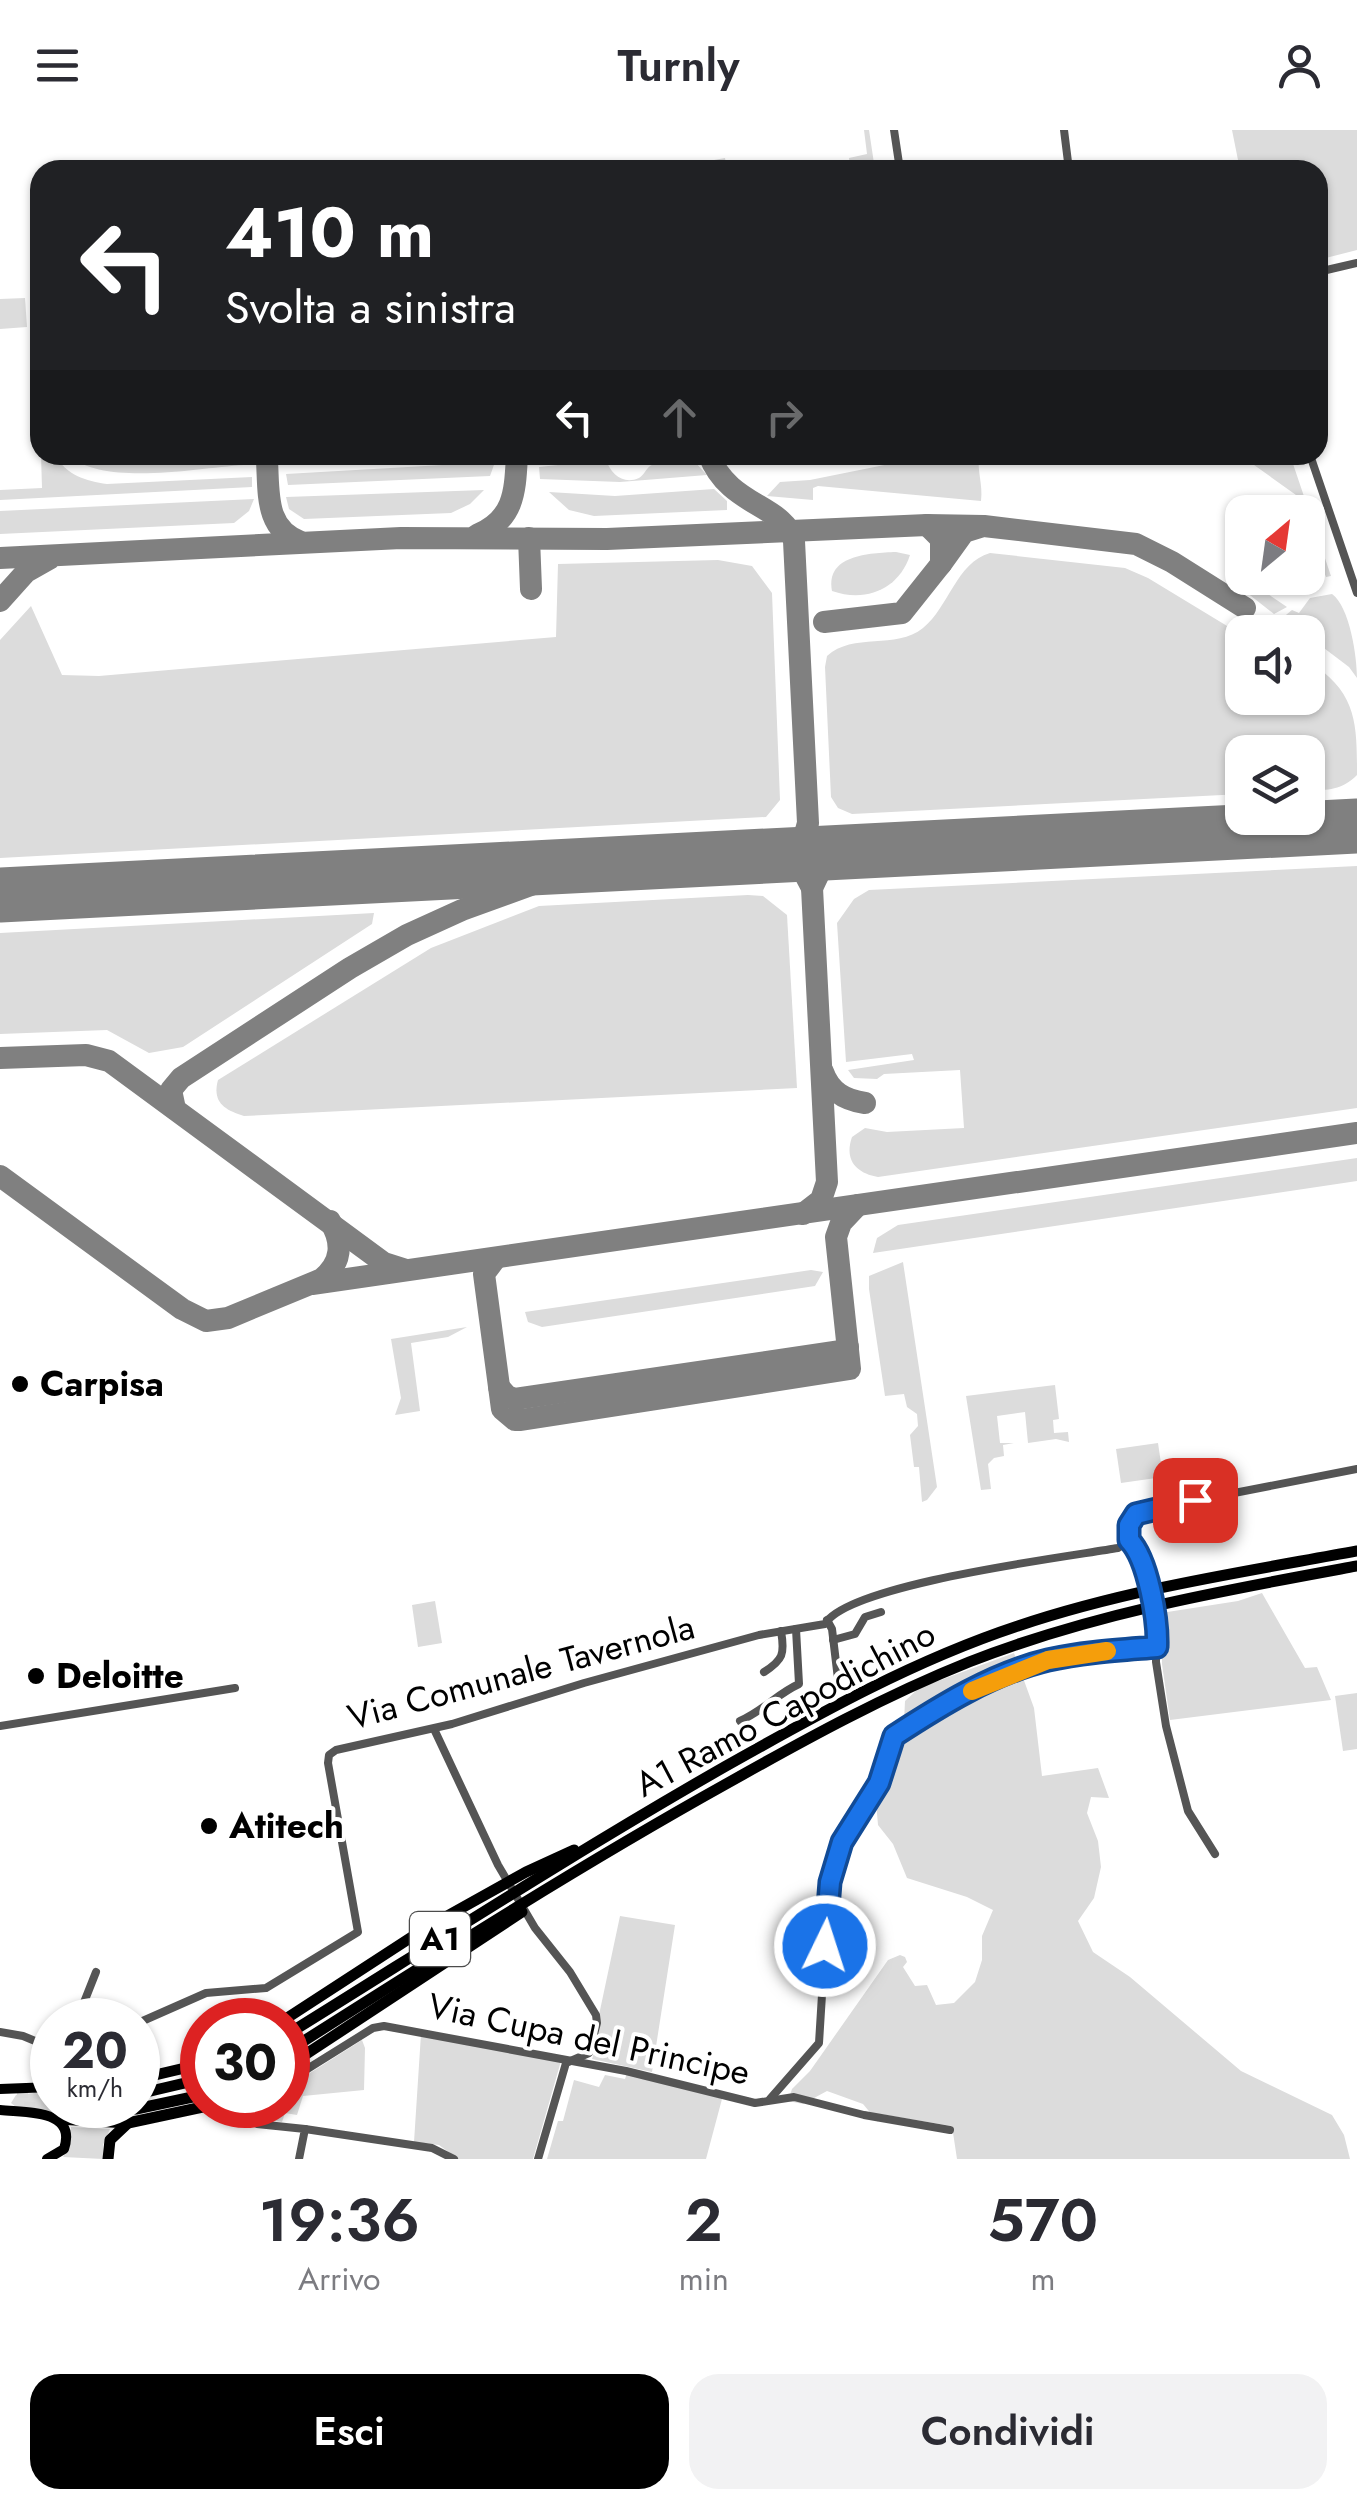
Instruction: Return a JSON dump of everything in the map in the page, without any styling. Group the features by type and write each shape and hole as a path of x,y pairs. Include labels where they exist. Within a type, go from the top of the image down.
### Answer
{"highway":[{"name":"A1 Ramo Capodichino","path":"310,2020 592,1844 792,1728 902,1672 1016,1626 1107,1599 1357,1549"},
{"name":"A1 Ramo Capodichino","path":"310,2036 556,1882 878,1700 1044,1636 1161,1604 1357,1566"},
{"path":"310,2004 466,1905 561,1854 592,1844"},
{"path":"310,2052 478,1943 556,1882"},
{"path":"108,2159 110,2140 123,2128"}],"main road":[{"path":"0,2089 30,2089"},
{"path":"18,2090 10,2093 7,2102 11,2110 18,2112"},
{"path":"0,2110 30,2114"},
{"path":"47,2159 60,2154 66,2144 66,2128"}],"street":[{"path":"894,130 898,160"},
{"path":"1064,130 1068,160"},
{"path":"1328,269 1357,262"},
{"path":"1313,465 1357,593"},
{"path":"1215,1854 1188,1810 1166,1726 1156,1662 1156,1620 1144,1567 1129,1540 1131,1518 1146,1510 1357,1468"},
{"name":"Via Comunale Tavernola","path":"160,2013 206,1994 232,1989 260,1990 359,1930 329,1755 362,1743 434,1729 584,1683 781,1631 825,1624 831,1613 848,1606 946,1576 1118,1548 1129,1540"},
{"path":"833,1640 855,1634 865,1618 882,1612"},
{"path":"828,1620 838,1679"},
{"path":"740,1721 799,1684 796,1629"},
{"path":"764,1672 780,1662 785,1650 781,1631"},
{"path":"770,2099 818,2042 830,1882 842,1842 879,1783 894,1736 938,1707 1024,1668 1102,1652 1157,1647"},
{"path":"0,1726 235,1688"},
{"path":"434,1729 498,1865 535,1928 570,1972 598,2023 588,2053 568,2060 538,2159"},
{"path":"86,1998 96,1972"},
{"name":"Via Cupa del Principe","path":"310,2067 373,2028 384,2026 568,2060 755,2103 794,2097 864,2115 950,2130"},
{"path":"0,2032 30,2039"},
{"path":"295,2128 432,2148 454,2159"},
{"path":"299,2159 305,2129"}],"shaded area":[{"path":"864,130 869,130 874,160 849,160 867,154"},
{"path":"1232,130 1357,130 1357,250 1328,257 1328,160 1238,160"},
{"path":"25,298 27,327 0,329 0,299"},
{"path":"41,465 63,465 77,476 107,484 252,477 252,487 0,500 0,490 42,488"},
{"path":"84,465 244,465 152,473"},
{"path":"494,465 490,476 288,485 286,474"},
{"path":"608,465 614,474 628,480 639,478 652,465 698,465 707,475 620,482 540,479 539,467"},
{"path":"884,465 979,465 981,501 818,486 813,488 813,500 767,496 780,482"},
{"path":"1254,465 1293,465 1304,495 1296,495"},
{"path":"714,489 727,501 727,510 594,516 569,510 549,492 615,496"},
{"path":"484,490 470,504 451,513 304,519 289,509 286,497"},
{"path":"254,499 249,511 234,523 0,534 0,511"},
{"path":"990,553 1125,568 1225,625 1225,715 1325,715 1325,674 1336,684 1351,710 1357,775 1340,786 1325,789 1325,735 1225,735 1225,795 852,814 838,808 831,797 827,656 849,645 900,638 923,628 978,558"},
{"path":"862,555 910,555 898,577 880,590 857,595 832,591 835,570 842,563"},
{"path":"718,560 752,566 772,593 780,800 766,817 0,858 0,640 31,606 62,675 99,676 556,637 558,564"},
{"path":"1332,594 1344,610 1354,646 1357,678 1325,649 1325,615 1286,615 1292,610 1299,613 1310,598"},
{"path":"1250,595 1269,595 1287,607 1274,614"},
{"path":"1357,866 1357,1108 878,1177 858,1169 851,1159 852,1137 865,1128 887,1132 964,1128 960,1070 884,1074 877,1079 854,1078 848,1070 914,1060 912,1054 846,1062 837,923 854,899 869,890"},
{"path":"763,896 787,915 797,1088 244,1116 225,1108 218,1099 218,1080 431,948 539,906"},
{"path":"374,913 372,924 183,1047 149,1053 107,1030 0,1034 0,933"},
{"path":"1357,1158 1357,1181 873,1253 877,1238 898,1225"},
{"path":"903,1262 937,1487 922,1502 919,1467 914,1467 910,1435 918,1426 917,1414 907,1407 904,1394 885,1396 869,1289 869,1276"},
{"path":"811,1270 823,1272 815,1286 542,1327 528,1322 525,1312"},
{"path":"467,1327 448,1337 411,1343 420,1411 395,1415 401,1398 391,1339"},
{"path":"1055,1385 1059,1419 1053,1420 1054,1433 1068,1432 1069,1442 1056,1439 1028,1443 1025,1412 997,1416 1000,1443 1014,1443 1003,1445 1004,1456 988,1464 991,1489 981,1490 966,1396"},
{"path":"1158,1443 1163,1477 1121,1483 1116,1449"},
{"path":"1262,1593 1305,1668 1317,1667 1331,1700 1170,1720 1162,1664 1161,1613 1238,1601"},
{"path":"435,1601 442,1643 418,1647 412,1605"},
{"path":"1014,1653 1034,1708 1042,1776 1098,1768 1109,1798 1091,1797 1087,1813 1098,1841 1101,1867 1094,1898 1078,1921 1093,1952 1130,1977 1241,2071 1332,2115 1344,2135 1350,2159 957,2159 952,2126 880,2114 878,2122 863,2104 827,2091 803,2104 788,2101 792,2089 810,2071 888,1960 905,1957 903,1967 915,1986 927,1985 936,2005 954,2003 975,1982 982,1960 982,1936 993,1910 967,1897 907,1878 893,1844 878,1825 876,1802 891,1768 904,1722 905,1701 919,1688"},
{"path":"1357,1693 1357,1749 1343,1751 1335,1696"},
{"path":"620,1916 675,1925 652,2072 592,2059"},
{"path":"421,2034 561,2061 533,2159 458,2159 439,2145 414,2142"},
{"path":"362,2040 364,2090 310,2095 310,2073"},
{"path":"627,2073 679,2083 722,2099 706,2159 547,2159 574,2080 599,2087 605,2075 625,2079"},
{"path":"30,2093 30,2109 11,2103 16,2095"},
{"path":"71,2128 110,2129 103,2145 103,2159 63,2157 71,2143"}],"taxiway":[{"path":"267,465 275,519 289,536 301,542"},
{"path":"477,535 506,512 516,465"},
{"path":"714,465 729,485 779,519 794,541 808,823 798,845 776,855"},
{"path":"927,525 941,539 941,564 964,532 980,527"},
{"path":"0,558 401,538 607,539 984,526 1136,544 1245,608"},
{"path":"529,538 531,589"},
{"path":"0,601 26,572 49,559"},
{"path":"824,622 902,613 941,564"},
{"path":"812,888 822,867 843,852"},
{"path":"776,855 802,869 812,888 827,1182 821,1200 803,1214"},
{"path":"175,1109 171,1090 181,1078 350,968 407,935 462,910 586,865"},
{"path":"0,1058 86,1055 109,1061 384,1263 406,1270"},
{"path":"823,1072 839,1094 865,1103"},
{"path":"312,1284 1357,1133"},
{"path":"0,1176 182,1309 206,1321 228,1318 322,1279 334,1266 338,1252 330,1221"},
{"path":"496,1258 484,1274 502,1409 515,1420 521,1420 850,1369 836,1237 841,1223 858,1205"},
{"path":"499,1387 515,1399 848,1347"}],"runway":[{"path":"0,895 1357,826"}],"tunnel":[{"path":"17,2092 30,2093"},
{"path":"24,2107 30,2107"}],"slow traffic":[{"path":"972,1691 1048,1660 1107,1651"}],"place":[{"name":"Carpisa","path":"20,1384"},
{"name":"Deloitte","path":"36,1676"},
{"name":"Atitech","path":"209,1826"}],"route":[{"path":"825,1946 830,1882 842,1842 879,1783 894,1736 938,1707 1024,1668 1048,1660 1157,1647 1156,1620 1144,1567 1129,1540 1129,1525 1136,1514 1195,1500"}]}
